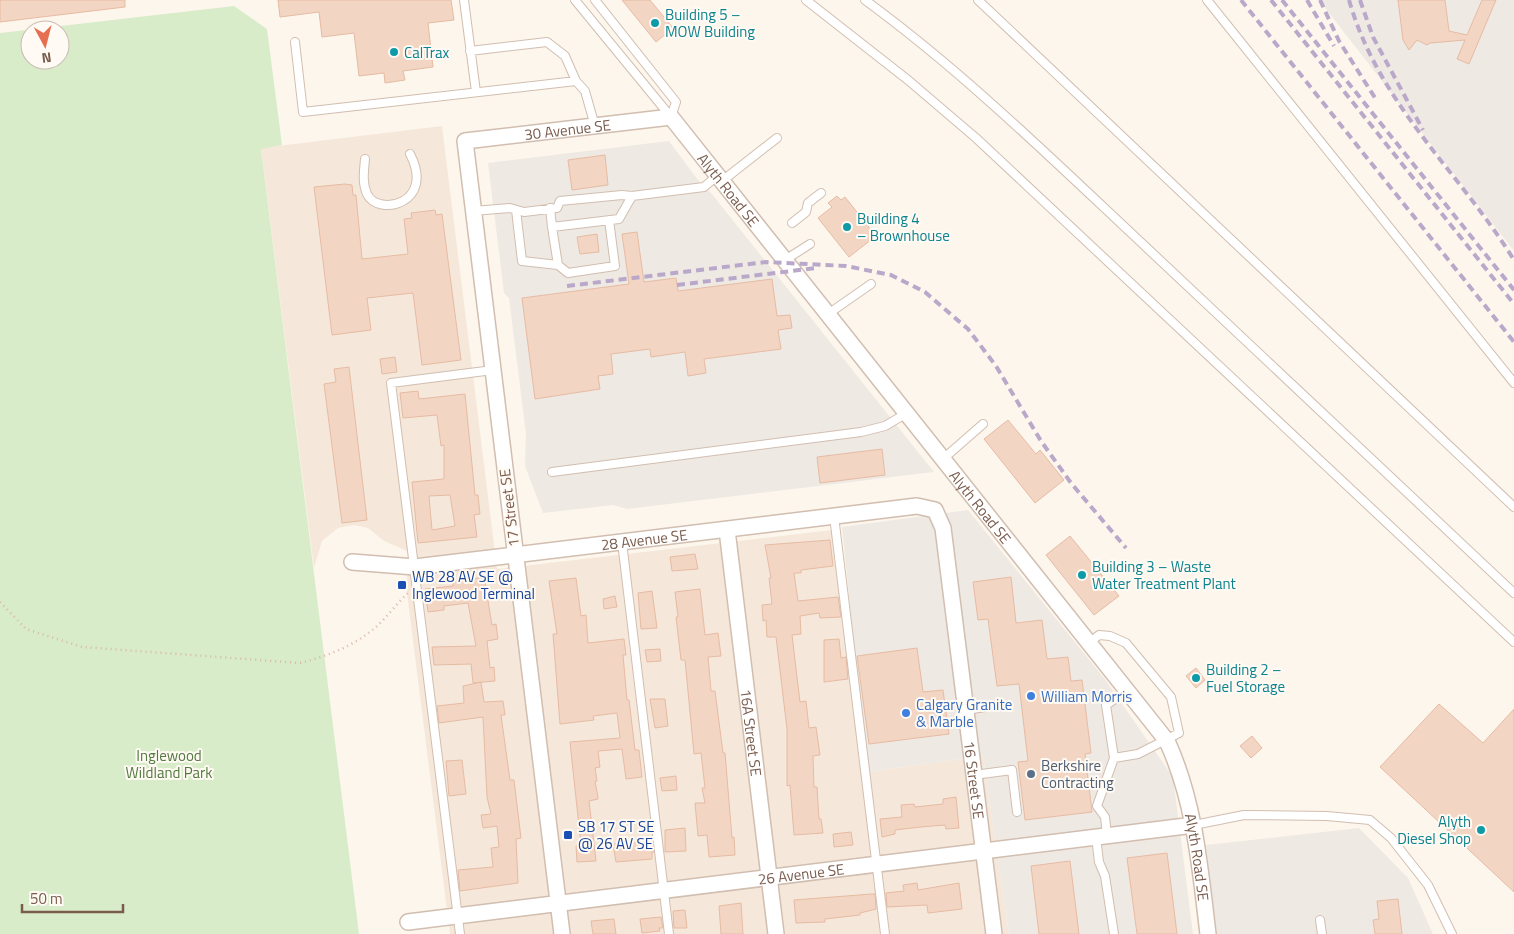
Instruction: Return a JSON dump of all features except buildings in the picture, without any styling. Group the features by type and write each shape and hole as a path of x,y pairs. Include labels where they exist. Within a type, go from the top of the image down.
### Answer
{"street":[{"name":"30 Avenue SE","path":"465,141 671,117"},
{"name":"Alyth Road SE","path":"671,117 1167,741 1181,772 1194,825 1208,934"},
{"name":"17 Street SE","path":"465,141 562,934"},
{"name":"28 Avenue SE","path":"352,562 415,567 916,506 935,510"},
{"name":"16 Street SE","path":"935,510 943,528 994,934"},
{"name":"16A Street SE","path":"727,530 776,934"},
{"name":"26 Avenue SE","path":"408,922 663,889 1194,825"}],"lane":[{"path":"464,0 476,92"},
{"path":"575,0 671,117"},
{"path":"595,0 676,102 671,117"},
{"path":"806,0 908,80 976,138 1514,642"},
{"path":"866,0 971,85 1051,158 1514,593"},
{"path":"978,0 1514,507"},
{"path":"1208,0 1514,383"},
{"path":"295,42 303,112 576,81"},
{"path":"470,51 547,42 566,56 576,81 585,91 595,126"},
{"path":"474,211 516,210 524,212 557,208 560,201 622,195 632,196 704,187 777,138"},
{"path":"366,159 364,185 368,197 376,202 390,205 406,201 414,192 416,166 410,154"},
{"path":"792,223 806,212 808,203 821,193"},
{"path":"552,227 619,218 632,196"},
{"path":"550,208 558,265"},
{"path":"516,210 522,261 558,265 568,273 615,266 609,220"},
{"path":"786,260 810,244"},
{"path":"828,314 871,284"},
{"path":"460,934 391,383 493,370"},
{"path":"552,472 861,432 885,426 907,413"},
{"path":"943,459 983,424"},
{"path":"834,516 885,934"},
{"path":"622,542 668,934"},
{"path":"1089,643 1099,635 1110,636 1126,643 1171,697 1179,733 1167,741 1138,754 1114,758"},
{"path":"1114,934 1105,876 1099,862 1104,817 1097,806 1114,758 1106,705 1127,691"},
{"path":"966,710 998,705"},
{"path":"974,775 1012,770 1017,812"},
{"path":"1194,825 1252,815 1327,816 1370,820 1391,838 1428,885 1452,934"},
{"path":"1320,920 1322,934"}],"path":[{"path":"0,602 26,628 82,647 300,663 334,654 376,626 417,583"}],"shaded area":[{"path":"1319,0 1514,0 1514,251"},
{"path":"442,126 497,569 832,530 867,772 983,756 1009,934 450,934 406,585 410,552 384,541 368,528 354,525 338,528 322,541 314,568 261,148"},
{"path":"669,141 698,180 711,193 934,472 627,509 613,505 543,513 525,466 526,434 509,298 504,293 488,163"},
{"path":"968,510 1104,678 1173,777 1193,934 1009,934 983,756 867,772 842,527"},
{"path":"1359,828 1408,878 1433,934 1217,934 1206,845"}],"green space":[{"name":"Inglewood Wildland Park","path":"234,6 267,29 282,145 261,149 359,934 0,934 0,33 20,31 20,70 70,70 70,25"}],"railway":[{"path":"1241,0 1514,342"},
{"path":"1271,0 1514,304"},
{"path":"1282,0 1514,290"},
{"path":"1307,0 1334,46"},
{"path":"1320,0 1339,41 1377,101"},
{"path":"1349,0 1362,38 1400,105 1492,227 1514,260"},
{"path":"1360,0 1373,37 1423,130"},
{"path":"567,286 766,262 846,266 891,275 925,292 968,329 996,366 1041,441 1071,483 1126,548"},
{"path":"677,285 816,268"}],"place":[{"name":"Building 5 – MOW Building","path":"655,23"},
{"name":"CalTrax","path":"394,52"},
{"name":"Building 4 – Brownhouse","path":"847,227"},
{"name":"Building 3 – Waste Water Treatment Plant","path":"1082,575"},
{"name":"WB 28 AV SE @ Inglewood Terminal","path":"402,585"},
{"name":"Building 2 – Fuel Storage","path":"1196,678"},
{"name":"William Morris","path":"1031,696"},
{"name":"Calgary Granite & Marble","path":"906,713"},
{"name":"Berkshire Contracting","path":"1031,774"},
{"name":"Alyth Diesel Shop","path":"1481,830"},
{"name":"SB 17 ST SE @ 26 AV SE","path":"568,835"}]}
